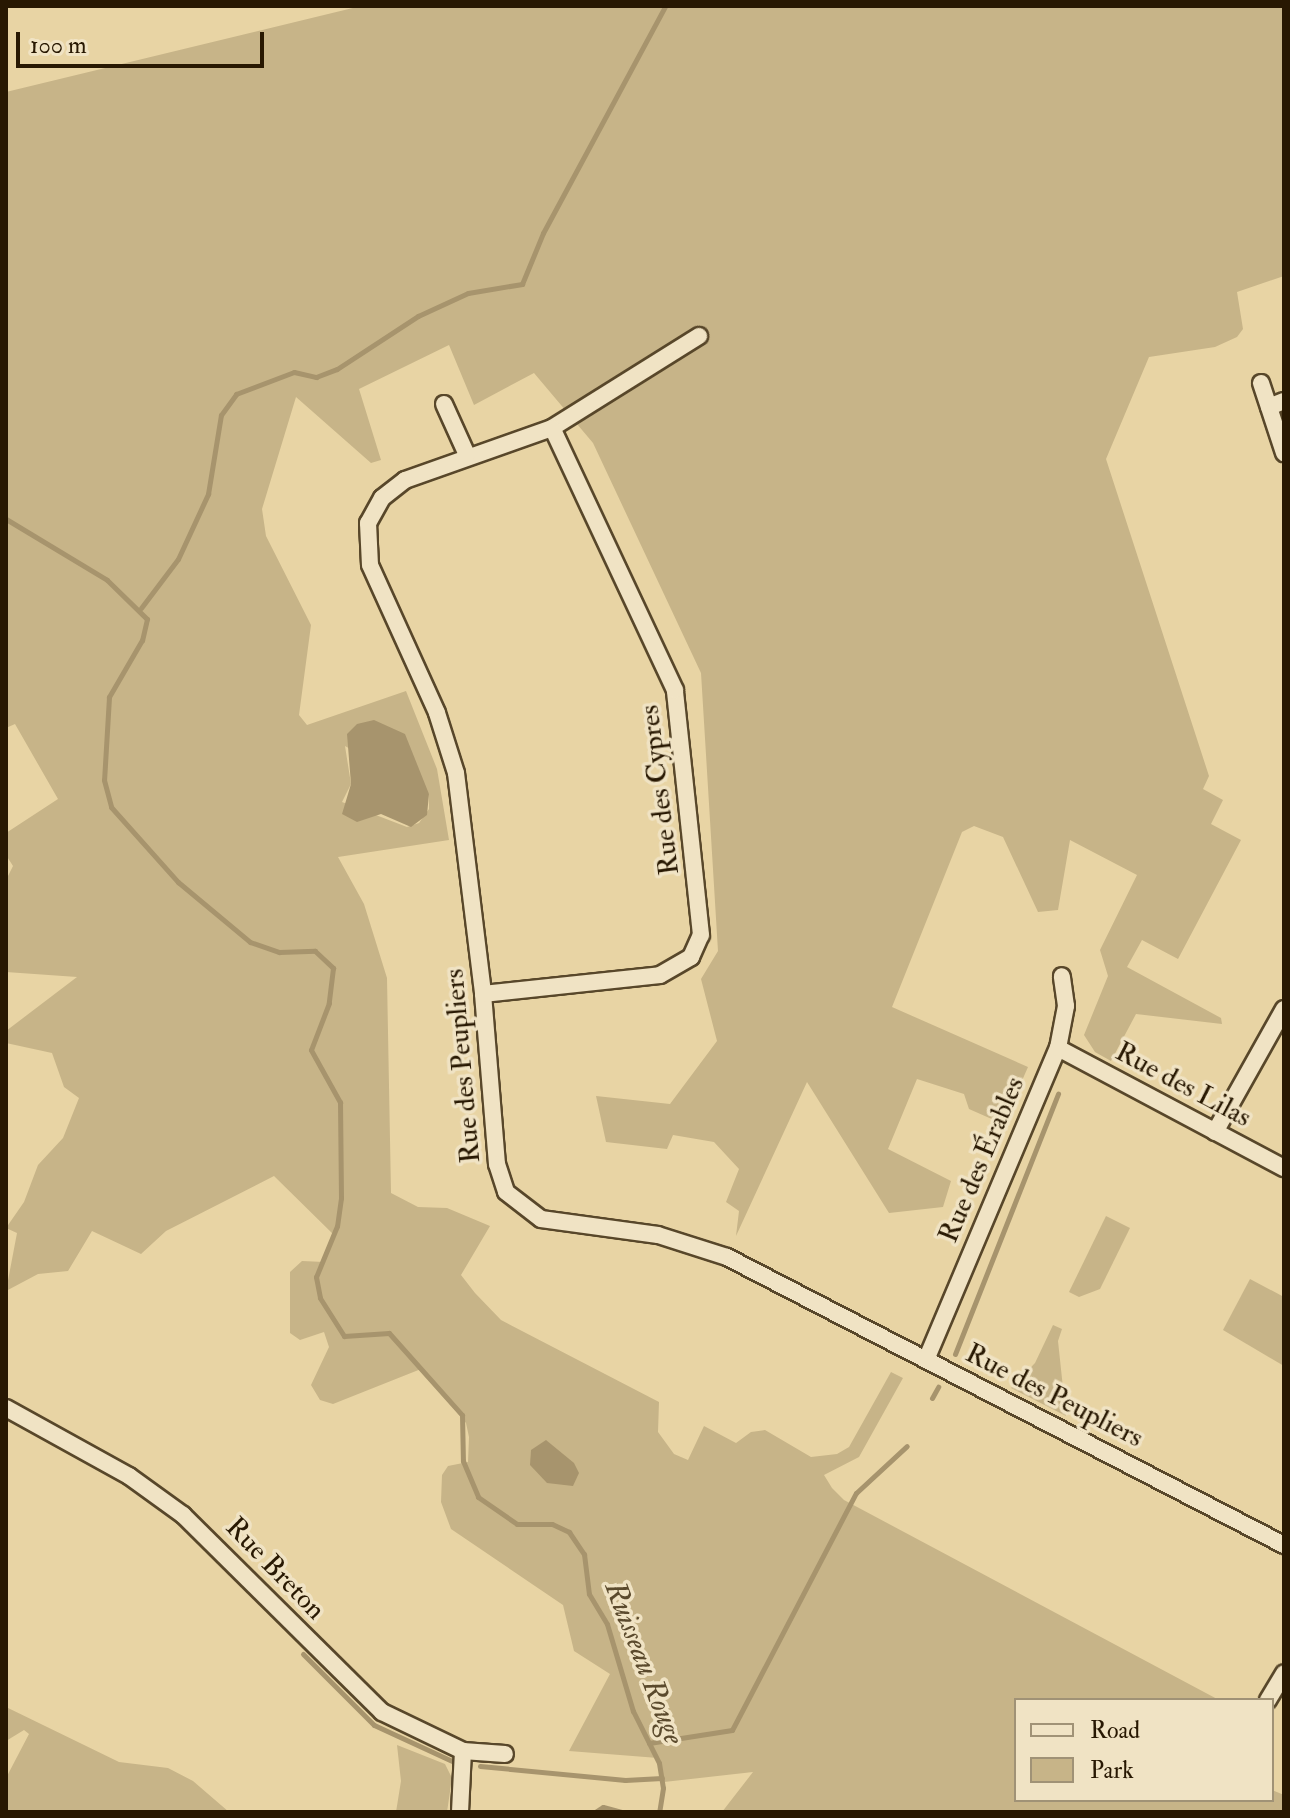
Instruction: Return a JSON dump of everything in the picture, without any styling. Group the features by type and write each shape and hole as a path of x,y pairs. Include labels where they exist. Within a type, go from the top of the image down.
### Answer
{"street":[{"path":"444,404 467,455 552,428 699,336"},
{"path":"1261,383 1276,404 1284,453"},
{"name":"Rue des Cypres","path":"483,994 660,975 691,957 701,935 675,690 552,428"},
{"name":"Rue des Peupliers","path":"467,455 392,489 368,523 370,565 437,713 456,773 483,994 497,1164 516,1204 541,1219 658,1235 711,1250 1284,1545"},
{"name":"Rue des Érables","path":"926,1360 1058,1048 1066,1006 1062,976"},
{"path":"1215,1132 1284,1009"},
{"name":"Rue des Lilas","path":"1058,1048 1284,1168"},
{"name":"Rue Breton","path":"6,1408 156,1494 232,1559 366,1699 463,1751 505,1754"},
{"path":"1269,1698 1284,1673"},
{"path":"460,1812 463,1751"}],"green space":[{"path":"361,6 1284,6 1284,276 1237,292 1243,329 1237,337 1215,347 1149,357 1106,459 1209,776 1203,789 1223,800 1211,824 1241,840 1178,959 1142,940 1127,967 1221,1018 1222,1024 1136,1014 1111,1061 1095,1052 1084,1035 1108,976 1100,950 1137,875 1070,840 1058,910 1038,912 1003,837 974,826 962,832 892,1007 1028,1067 1003,1124 969,1109 964,1094 917,1079 888,1149 951,1181 943,1207 889,1213 807,1082 736,1236 739,1211 726,1202 739,1169 714,1142 673,1135 667,1149 606,1142 596,1096 670,1104 717,1041 701,979 718,951 701,673 593,443 534,373 474,405 449,345 359,389 381,460 371,463 296,397 262,509 266,536 311,625 299,715 307,725 406,691 437,769 449,840 338,857 364,904 387,978 391,1193 418,1207 447,1208 490,1226 461,1275 475,1293 501,1320 659,1402 658,1432 674,1454 688,1460 704,1426 736,1443 751,1432 765,1430 811,1457 837,1454 849,1447 891,1372 903,1378 859,1457 824,1475 832,1488 844,1500 1215,1698 1014,1698 1014,1802 1274,1802 1274,1791 1284,1795 1284,1812 722,1812 753,1772 664,1782 658,1758 569,1751 610,1674 574,1651 563,1605 451,1529 441,1502 442,1475 448,1466 468,1462 469,1437 466,1423 421,1369 333,1404 320,1400 311,1385 329,1347 324,1332 300,1340 290,1333 290,1272 302,1261 324,1262 335,1236 274,1176 166,1231 141,1254 92,1231 68,1271 38,1274 6,1291 17,1233 6,1228 24,1202 38,1165 63,1138 79,1098 64,1087 52,1053 6,1043 6,1031 77,977 6,972 6,880 13,866 6,855 6,833 58,799 15,724 6,728 6,92","holes":["345,746 429,794 429,809 419,823 407,827 342,802 351,784"]},
{"path":"1106,1216 1130,1228 1100,1289 1079,1297 1069,1292"},
{"path":"1250,1279 1284,1297 1284,1366 1223,1330"},
{"path":"1053,1325 1062,1329 1058,1341 1066,1416 1011,1388 1035,1363"},
{"path":"6,1707 119,1762 168,1768 193,1781 229,1812 6,1812 6,1778 29,1734 24,1730 6,1741"},
{"path":"397,1745 445,1764 452,1778 447,1812 396,1812 401,1781"}],"shaded area":[{"path":"374,720 405,734 429,794 427,815 411,827 381,814 357,822 342,814 351,784 347,734 357,724"},
{"path":"546,1440 574,1463 579,1473 573,1486 547,1483 530,1465 531,1450"}],"waterway":[{"path":"141,608 178,559 208,494 221,415 236,394 294,372 316,377 337,369 418,316 468,293 522,284 543,233 665,6"},
{"name":"Ruisseau Rouge","path":"6,519 107,580 147,619 142,640 109,697 104,780 111,807 178,882 250,942 279,952 315,951 333,968 329,1003 311,1050 340,1102 341,1198 337,1226 316,1277 320,1298 344,1336 389,1333 462,1415 463,1461 478,1497 517,1524 552,1524 569,1532 584,1554 589,1594 607,1624 633,1711 659,1763 663,1788 659,1812"},
{"path":"955,1354 1058,1094"},
{"path":"932,1398 938,1387"},
{"path":"649,1743 732,1730 856,1493 907,1446"},
{"path":"303,1654 374,1725 452,1761"},
{"path":"480,1766 625,1780 662,1778"},
{"path":"595,1812 603,1807 622,1812"}]}
